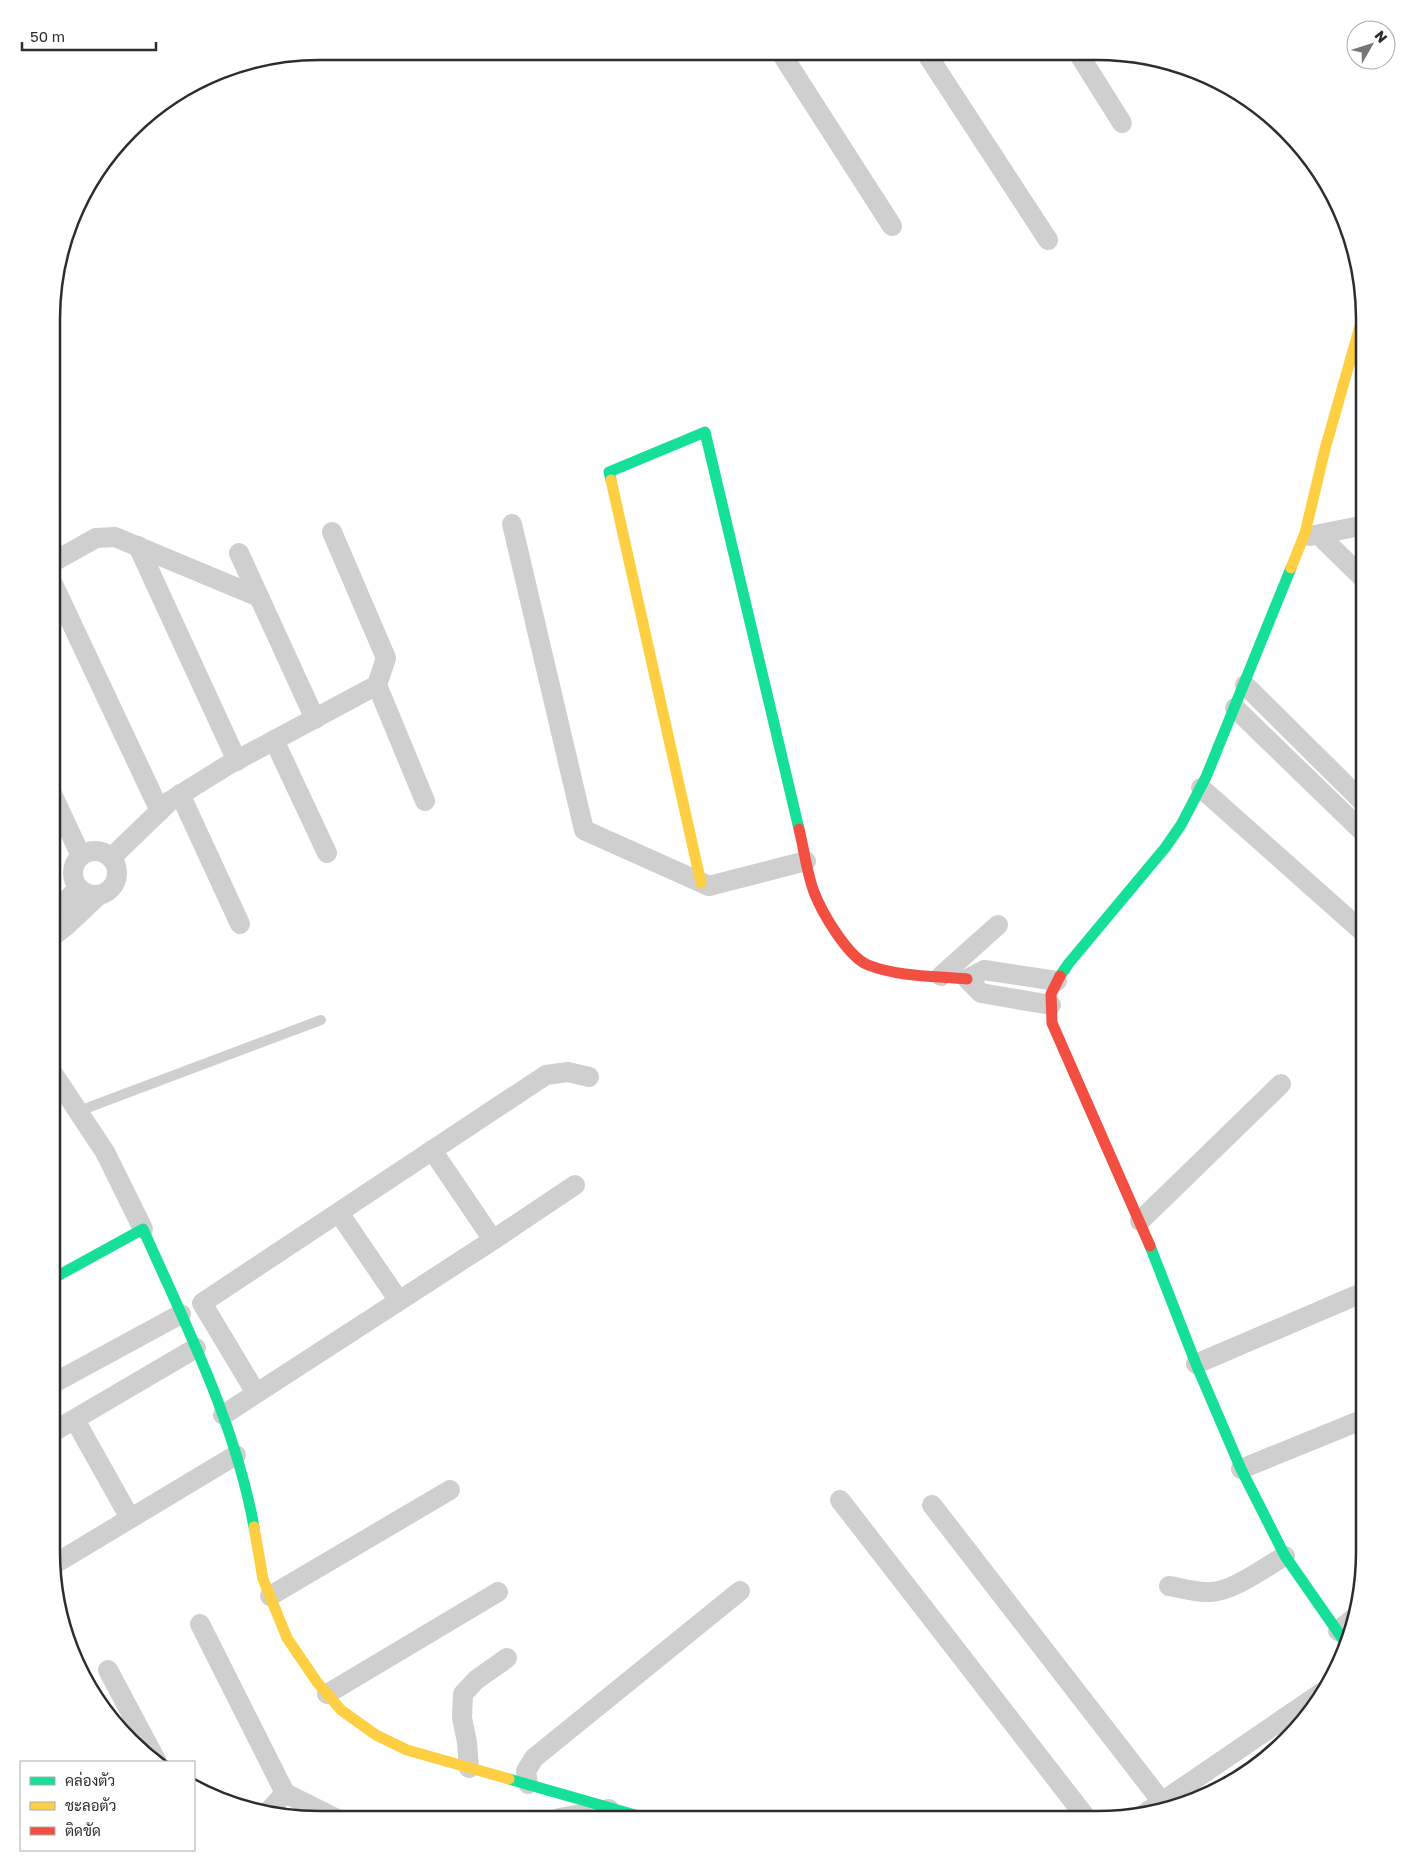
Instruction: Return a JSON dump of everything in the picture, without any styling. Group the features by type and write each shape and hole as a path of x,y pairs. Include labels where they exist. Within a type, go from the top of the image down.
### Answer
{"street":[{"path":"785,60 892,226"},
{"path":"931,60 1048,240"},
{"path":"1088,60 1122,123"},
{"path":"1342,1636 1285,1556 1241,1469 1196,1364 1140,1220 1052,1023 1051,994 1057,981 1074,956 1165,848 1181,825 1201,788 1311,536 1325,449 1356,340"},
{"path":"701,883 609,472 705,432 814,892 839,937 860,960 878,969 967,979 984,970 1057,981"},
{"path":"512,524 584,830 709,886 806,861"},
{"path":"1311,536 1356,527"},
{"path":"111,858 180,794 274,740 376,685 386,658 332,532"},
{"path":"1311,536 1356,573"},
{"path":"60,558 96,538 115,537 259,597"},
{"path":"138,546 237,761"},
{"path":"239,553 315,719"},
{"path":"60,599 160,811"},
{"path":"376,685 425,801"},
{"path":"1245,685 1356,796"},
{"path":"1235,708 1356,826"},
{"path":"274,740 327,853"},
{"path":"1201,788 1356,926"},
{"path":"180,794 240,924"},
{"path":"60,810 82,856"},
{"path":"60,931 99,896 112,888 116,882 116,868 111,858 102,852 94,851 76,861 73,874 78,888 84,893 99,896"},
{"path":"60,905 78,888"},
{"path":"941,976 998,925"},
{"path":"967,979 981,994 1051,1005"},
{"path":"256,1393 202,1303 546,1075 568,1072 589,1078"},
{"path":"1140,1220 1281,1084"},
{"path":"60,1094 79,1111 105,1152 181,1314 223,1415 236,1455 251,1512 263,1579 287,1638 340,1710 376,1735 407,1750 622,1811"},
{"path":"432,1150 493,1240"},
{"path":"223,1415 575,1185"},
{"path":"339,1213 399,1301"},
{"path":"60,1275 142,1229"},
{"path":"1196,1364 1356,1295"},
{"path":"60,1380 181,1314"},
{"path":"60,1428 196,1348"},
{"path":"75,1420 130,1518"},
{"path":"1241,1469 1356,1422"},
{"path":"60,1560 236,1455"},
{"path":"270,1596 450,1490"},
{"path":"840,1500 1081,1811"},
{"path":"932,1505 1162,1802 1307,1702"},
{"path":"1169,1586 1209,1592 1221,1591 1285,1556"},
{"path":"528,1784 526,1771 534,1758 740,1591"},
{"path":"328,1694 498,1592"},
{"path":"200,1624 284,1793 321,1811"},
{"path":"469,1768 467,1742 462,1718 463,1694 466,1689 487,1671 507,1658"},
{"path":"108,1670 150,1748"},
{"path":"272,1807 284,1793"},
{"path":"602,1811 614,1809"}],"lane":[{"path":"79,1111 321,1020"}],"traffic: fast":[{"path":"611,480 609,472 705,432 799,829"},
{"path":"1060,976 1165,848 1181,825 1206,777 1291,568"},
{"path":"60,1275 143,1229 208,1375 222,1412 246,1488 254,1527"},
{"path":"1150,1246 1196,1364 1241,1469 1285,1556 1341,1637"},
{"path":"509,1779 621,1811"}],"traffic: slow":[{"path":"1291,568 1305,533 1325,449 1356,340"},
{"path":"611,480 701,883"},
{"path":"254,1527 263,1579 287,1638 317,1682 341,1710 376,1735 407,1750 509,1779"}],"traffic: jam":[{"path":"799,829 814,892 829,922 852,953 868,965 892,972 967,979"},
{"path":"1060,976 1051,994 1052,1023 1150,1246"}]}
